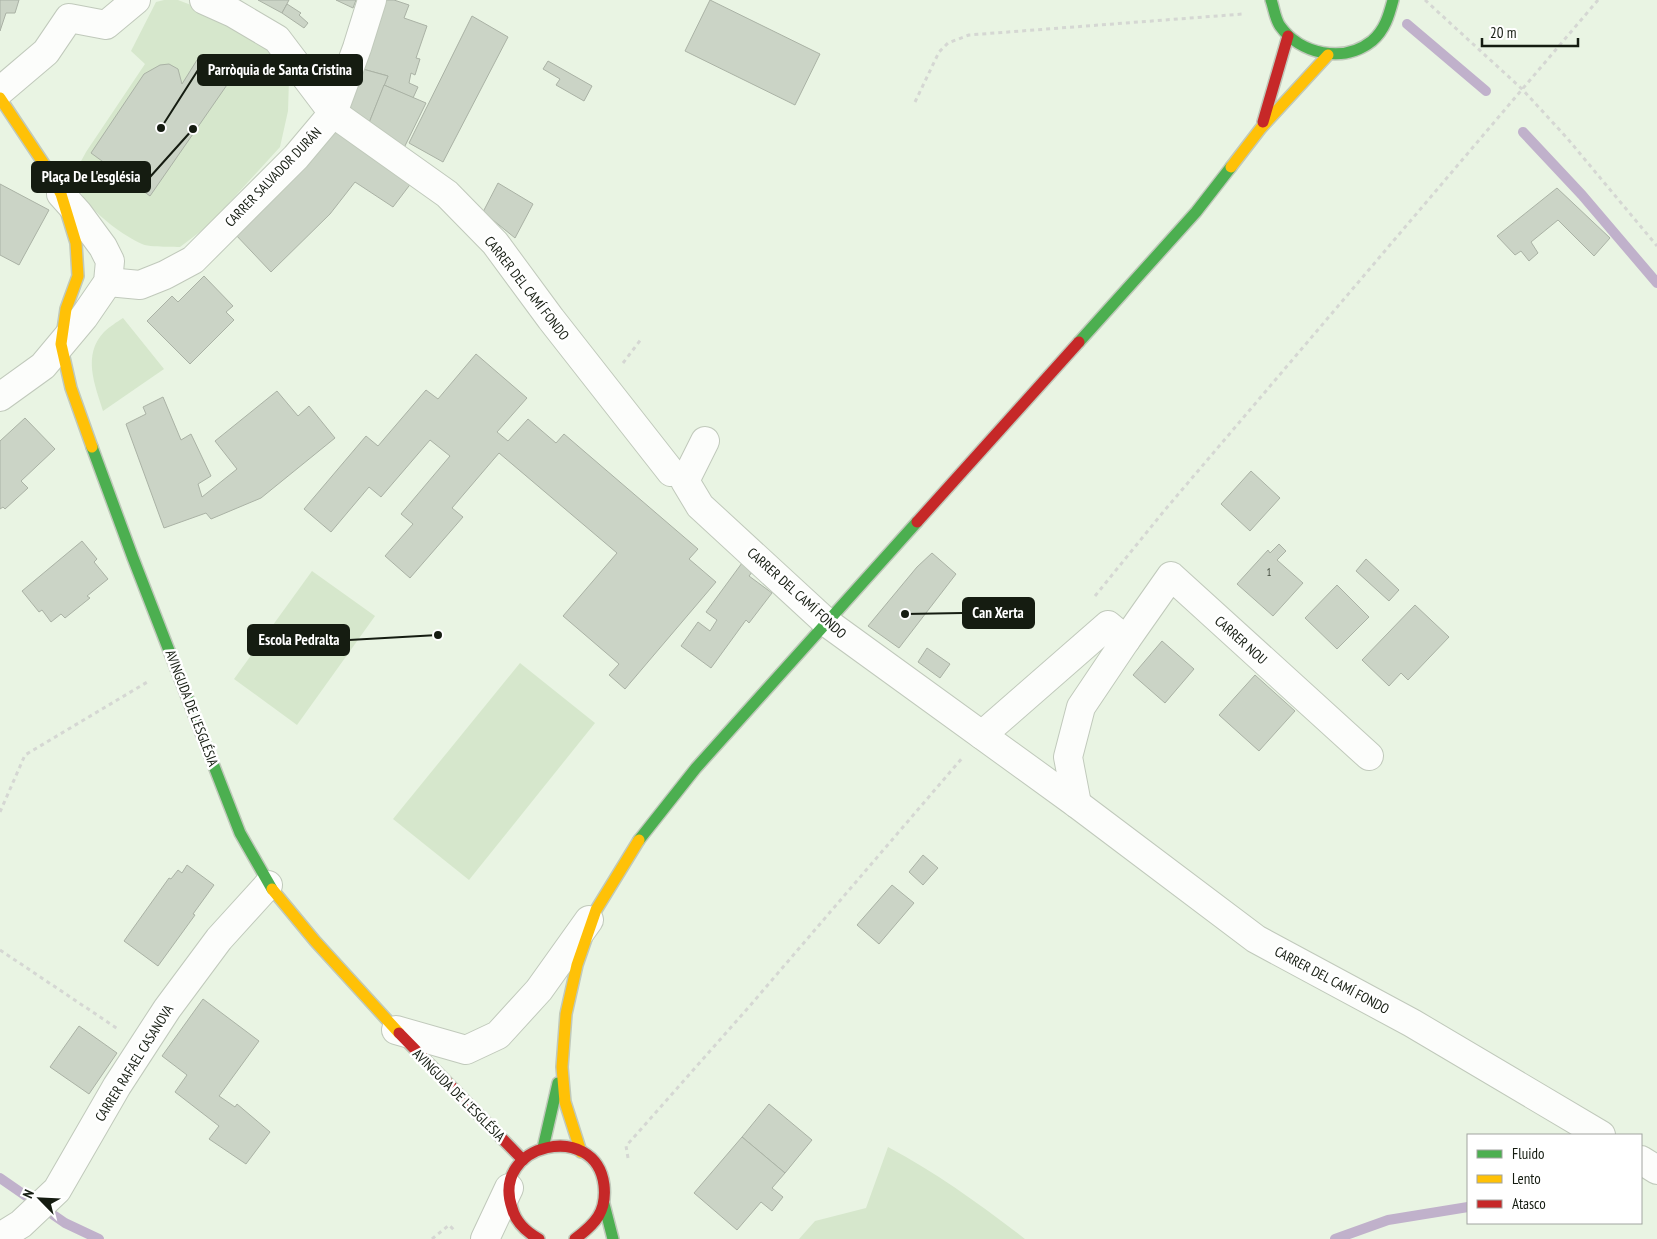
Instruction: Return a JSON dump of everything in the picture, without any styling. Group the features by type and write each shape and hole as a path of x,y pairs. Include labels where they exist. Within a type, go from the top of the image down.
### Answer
{"street":[{"path":"0,91 46,52 70,18 106,25 136,0"},
{"name":"CARRER DEL CAMÍ FONDO","path":"204,0 233,13 277,39 333,113 447,194 494,242 557,327 671,472"},
{"name":"CARRER SALVADOR DURÁN","path":"108,282 140,285 165,275 193,260 296,157 333,113 372,0"},
{"path":"1271,0 1282,29 1288,36 1302,48 1328,55 1350,53 1370,43 1384,27 1394,0"},
{"path":"1261,128 1288,36"},
{"path":"543,1148 562,1067 566,1014 577,965 596,910 637,843 696,768 1196,212 1261,128 1328,55"},
{"name":"AVINGUDA DE L'ESGLÉSIA","path":"0,98 52,176 61,194 76,243 78,276 66,309 61,344 71,388 240,833 268,885 315,941 396,1030 523,1160"},
{"name":"AVINGUDA DE L'ESGLÉSIA","path":"61,194 78,213 110,261 108,282"},
{"path":"0,397 43,366 84,317 108,282"},
{"name":"CARRER DEL CAMÍ FONDO","path":"705,441 685,481 700,506 826,622 1077,804 1256,939 1412,1023 1598,1134"},
{"name":"CARRER NOU","path":"1126,640 1171,576 1369,756"},
{"path":"982,735 1108,625 1126,640 1081,707 1068,757 1077,804"},
{"name":"CARRER RAFAEL CASANOVA","path":"10,1231 57,1190 117,1086 167,1009 219,939 268,885"},
{"name":"AVINGUDA DE L'ESGLÉSIA","path":"396,1030 466,1050 498,1035 539,990 596,910"},
{"path":"562,1067 565,1102 581,1152"},
{"path":"485,1239 514,1173 523,1160 529,1154 543,1148 562,1146 581,1152 589,1158 601,1174 605,1184 604,1204 601,1214 590,1230 575,1239"},
{"path":"1642,1161 1657,1170"},
{"path":"509,1188 510,1203 514,1217 535,1238"},
{"path":"604,1204 613,1239"}],"path":[{"path":"1425,0 1522,89 1567,138 1657,246"},
{"path":"1094,597 1170,504 1598,0"},
{"path":"915,102 939,52 948,43 969,36 1274,12"},
{"path":"0,812 25,755 175,666"},
{"path":"626,1146 748,1008 982,735"},
{"path":"0,950 143,1046"},
{"path":"432,1239 448,1225"}],"green space":[{"path":"178,0 217,15 263,44 289,79 288,111 280,147 209,225 180,247 146,245 133,240 91,207 78,187 76,177 78,167 86,152 145,64 131,51 156,2"},
{"path":"123,318 164,369 103,411 92,370 93,350 104,332"},
{"path":"312,571 375,616 297,725 234,679"},
{"path":"520,663 595,723 469,880 393,819"},
{"path":"888,1147 958,1190 1025,1239 799,1239 815,1221 866,1208"}],"building":[{"path":"0,0 19,0 15,13 6,13 0,31"},
{"path":"258,0 289,0 282,13"},
{"path":"336,0 356,0 353,8"},
{"path":"381,0 394,0 409,5 404,18 427,26 416,58 420,59 415,75 411,73 409,83 418,87 413,98 384,85 388,76 359,68"},
{"path":"710,0 820,54 795,105 685,51"},
{"path":"287,4 301,13 299,15 308,23 304,28 282,13"},
{"path":"472,16 508,37 443,162 409,143"},
{"path":"197,60 229,82 150,196 91,153 144,74 160,65 169,64 178,69 182,84"},
{"path":"548,61 592,86 584,101 556,85 560,79 543,69"},
{"path":"359,68 388,76 367,128 345,110"},
{"path":"384,85 426,103 402,152 367,128"},
{"path":"339,125 412,182 393,207 355,182 330,214 271,272 234,233"},
{"path":"498,183 533,204 515,238 483,212"},
{"path":"0,184 49,210 19,265 0,255"},
{"path":"1557,188 1610,238 1594,256 1558,220 1531,242 1538,253 1529,261 1521,251 1515,255 1497,236"},
{"path":"204,276 233,306 226,312 234,320 190,364 147,321 172,296 178,302"},
{"path":"476,354 527,398 497,432 508,441 528,419 556,443 564,434 698,549 689,559 716,582 625,689 609,675 619,664 563,616 617,553 499,453 452,508 463,517 410,578 385,556 413,524 401,514 450,456 430,440 381,497 369,487 331,532 304,509 366,436 378,446 426,390 438,399"},
{"path":"277,391 298,416 309,406 335,438 261,498 211,519 206,513 164,528 126,424 146,414 143,407 163,397 181,440 191,434 211,476 198,484 202,497 237,469 215,441"},
{"path":"25,418 55,449 21,481 28,488 5,509 3,507 0,509 0,441"},
{"path":"1251,471 1280,498 1250,531 1221,504"},
{"path":"82,541 97,559 94,562 108,579 87,596 90,598 65,618 61,614 51,622 42,610 39,612 22,591"},
{"path":"1279,544 1286,551 1277,560 1303,583 1273,616 1237,584 1268,550 1270,553"},
{"path":"932,553 956,574 899,648 868,626 917,567"},
{"path":"1366,559 1399,590 1389,601 1356,571"},
{"path":"742,563 753,571 749,576 772,593 749,623 746,620 711,668 681,646 698,622 710,631 717,620 706,612"},
{"path":"1337,585 1369,617 1337,649 1305,618"},
{"path":"1415,605 1449,637 1408,680 1401,673 1389,686 1362,660"},
{"path":"1162,641 1194,669 1165,703 1133,675"},
{"path":"927,648 950,664 940,678 918,662"},
{"path":"1255,675 1295,711 1259,751 1219,715"},
{"path":"923,855 938,868 923,885 909,872"},
{"path":"187,865 214,885 158,966 124,941 169,878 171,879 178,870 182,873"},
{"path":"892,885 914,903 879,944 857,925"},
{"path":"203,999 259,1041 219,1096 235,1107 237,1104 270,1132 246,1164 209,1139 219,1126 175,1092 187,1075 162,1056"},
{"path":"79,1026 117,1053 89,1094 50,1067"},
{"path":"769,1104 812,1140 785,1173 742,1137"},
{"path":"742,1137 785,1173 772,1188 783,1197 772,1211 761,1202 737,1230 694,1193"}],"waterway":[{"path":"1407,24 1486,91"},
{"path":"1523,132 1582,195 1657,283"},
{"path":"0,1178 65,1223 99,1239"},
{"path":"1335,1239 1388,1220 1467,1207"}],"traffic: fast":[{"path":"1271,0 1278,23 1289,36 1310,49 1335,54 1361,48 1372,41 1383,27 1393,0"},
{"path":"1079,342 1196,212 1231,167"},
{"path":"92,447 240,833 272,889"},
{"path":"639,840 696,768 917,522"},
{"path":"543,1148 558,1083"},
{"path":"604,1204 613,1239"}],"traffic: slow":[{"path":"1231,167 1261,128 1328,55"},
{"path":"0,98 52,176 61,194 76,243 78,276 66,309 61,344 71,388 92,447"},
{"path":"581,1152 565,1102 562,1067 566,1014 577,965 596,910 639,840"},
{"path":"272,889 315,941 399,1033"}],"traffic: jam":[{"path":"1263,122 1288,36"},
{"path":"917,522 1079,342"},
{"path":"399,1033 523,1160"},
{"path":"539,1239 526,1230 516,1218 512,1208 509,1186 516,1168 529,1155 547,1148 566,1147 583,1152 597,1165 604,1185 604,1203 598,1216 575,1239"}],"place":[{"name":"Parròquia de Santa Cristina","path":"161,128"},
{"name":"Plaça De L'església","path":"193,129"},
{"name":"Can Xerta","path":"905,614"},
{"name":"Escola Pedralta","path":"438,635"}]}
